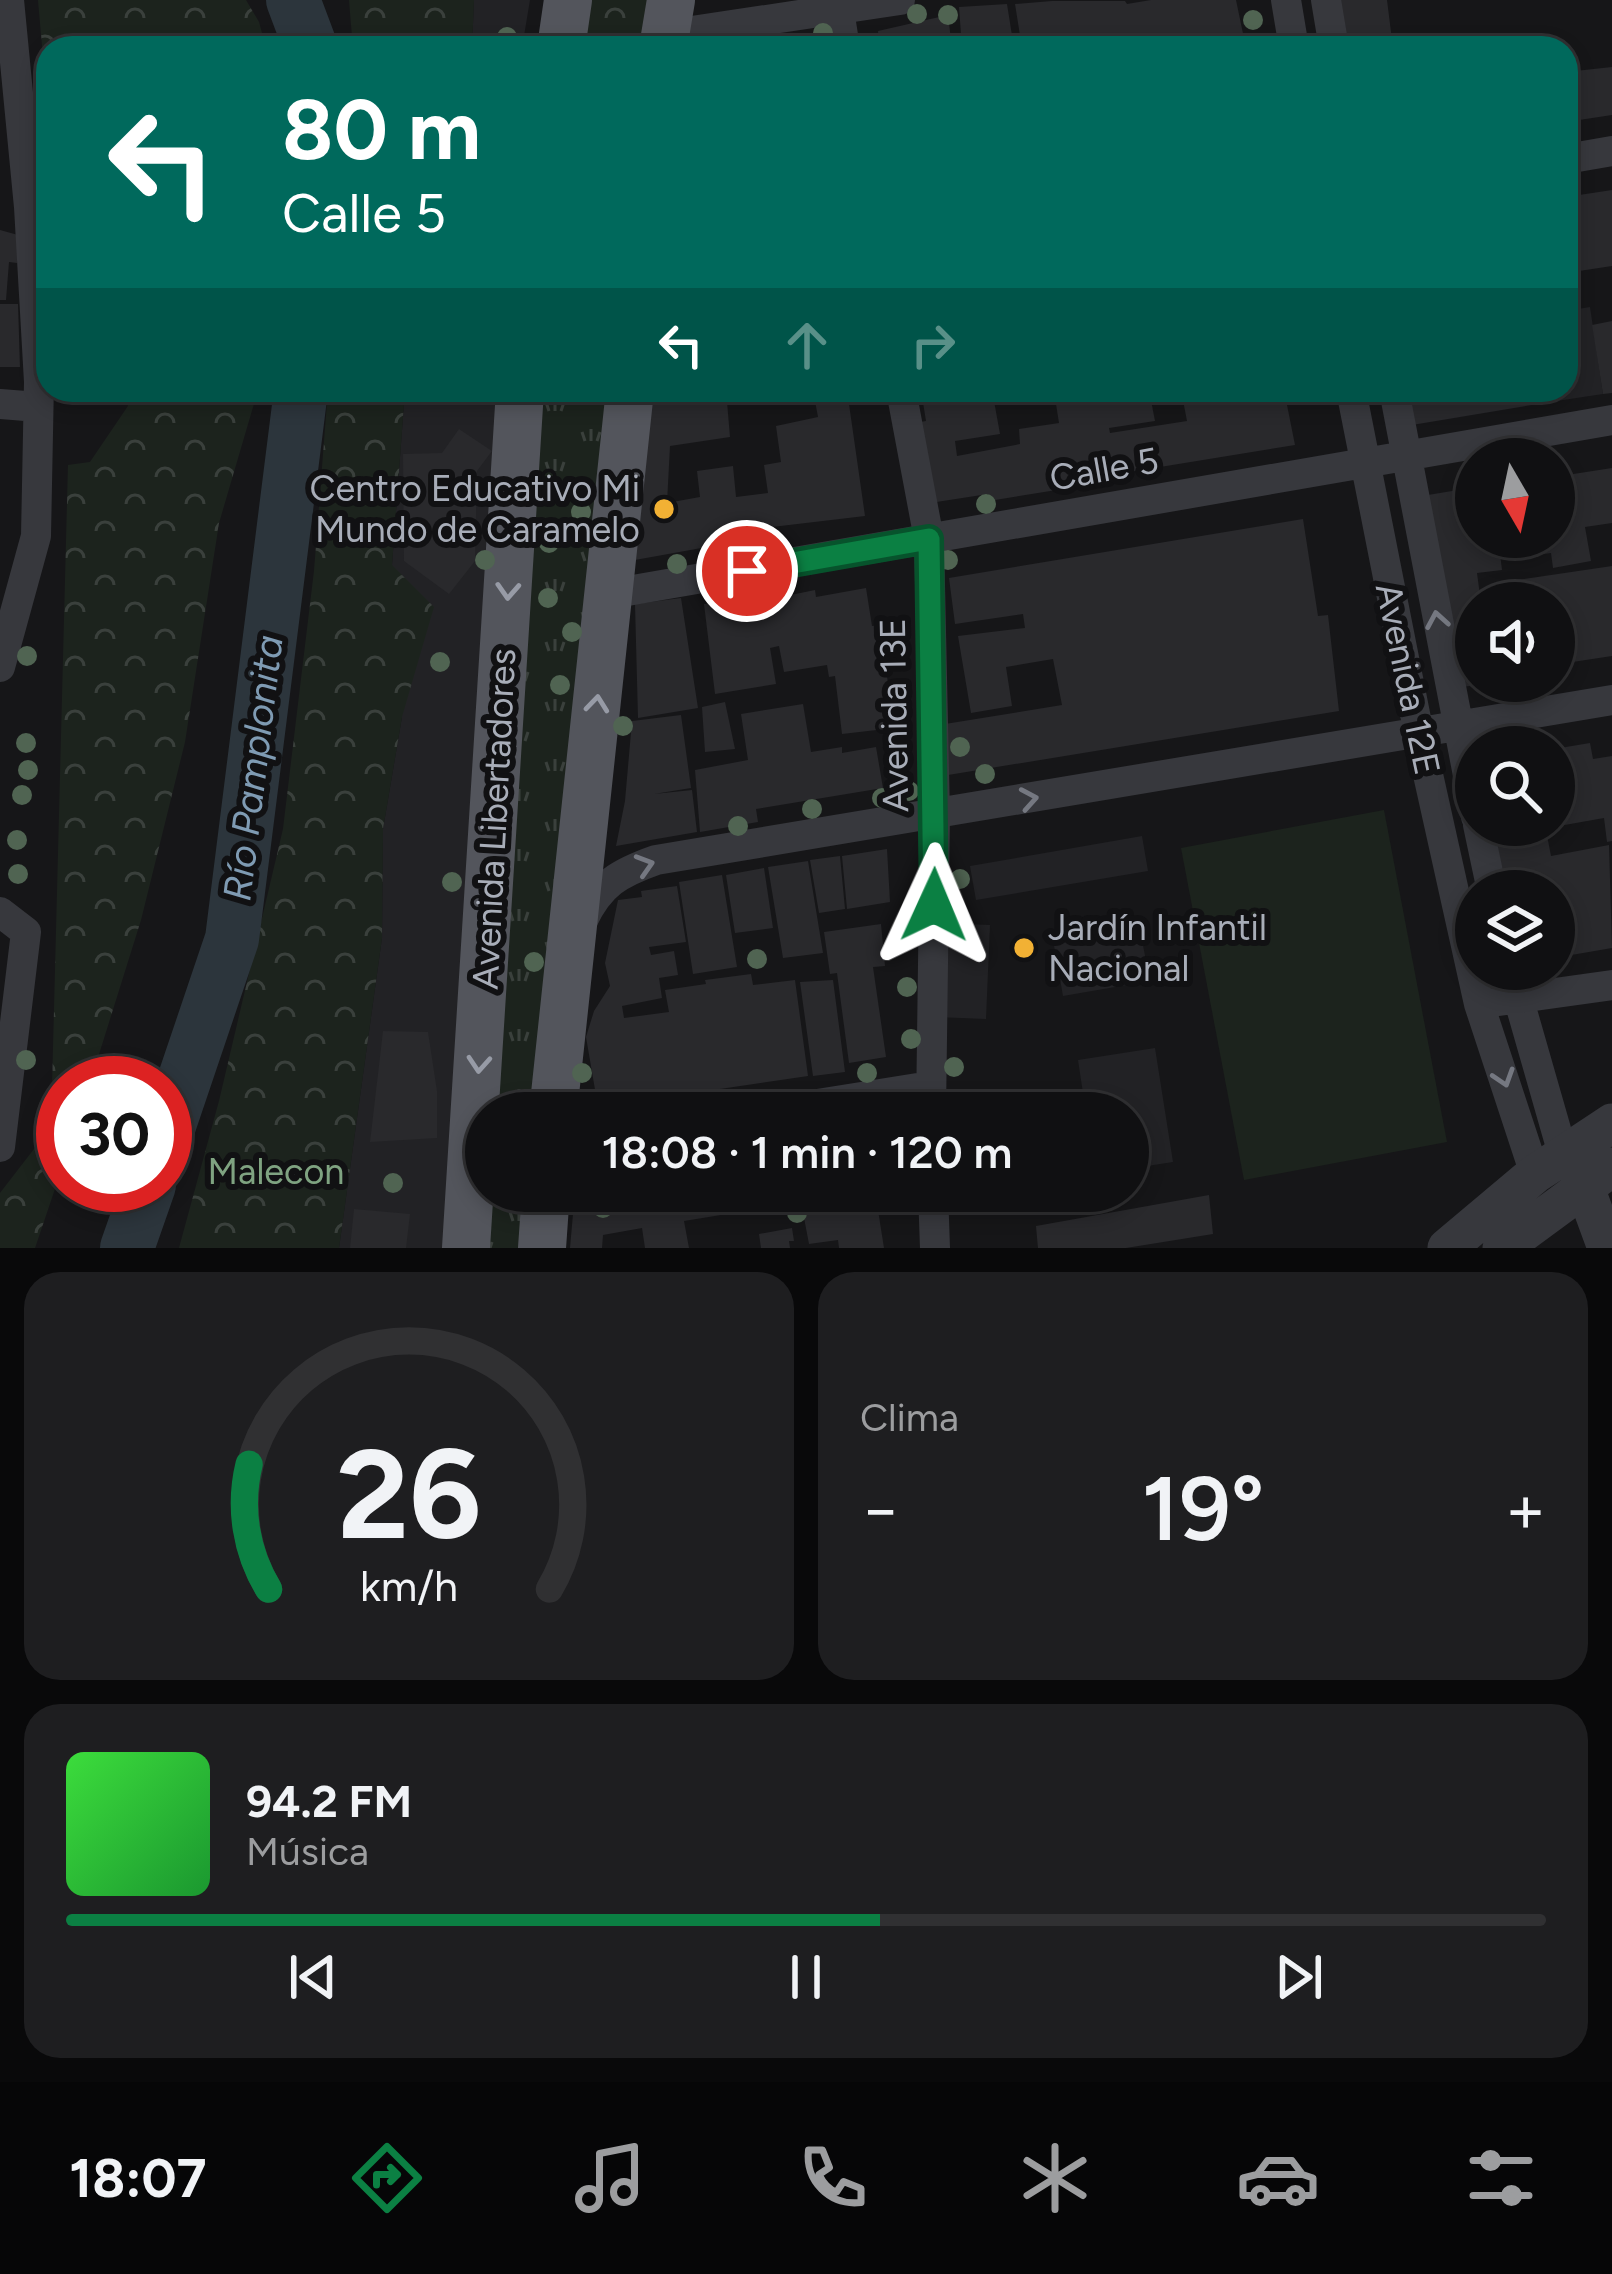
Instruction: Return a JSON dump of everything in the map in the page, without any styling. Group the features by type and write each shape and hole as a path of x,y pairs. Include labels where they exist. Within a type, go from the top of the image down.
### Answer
{"main road":[{"path":"563,36 568,0"},
{"name":"Avenida Libertadores","path":"466,1248 519,402"},
{"path":"556,1092 629,402"},
{"path":"542,1248 545,1212"}],"street":[{"path":"9,0 29,207 36,363"},
{"path":"666,28 900,0"},
{"path":"1286,0 1292,36"},
{"path":"1326,0 1332,36"},
{"path":"839,10 843,36"},
{"path":"1578,157 1612,151"},
{"path":"0,667 36,536 38,402"},
{"name":"Avenida 13E","path":"903,402 929,539 935,815 931,1092"},
{"name":"Avenida 12E","path":"1353,402 1418,734 1479,1004 1573,1170"},
{"name":"Avenida 12E","path":"1396,402 1456,726"},
{"path":"0,404 38,407"},
{"name":"Calle 5","path":"610,594 1612,420"},
{"path":"1467,726 1612,700"},
{"path":"571,947 596,893 618,874 656,860 1455,728"},
{"path":"0,912 26,932 0,1147"},
{"path":"1575,985 1612,985"},
{"path":"1479,1004 1503,990"},
{"name":"Avenida 12E","path":"1515,990 1573,1170 1607,1248"},
{"path":"1502,1248 1612,1123"},
{"path":"1447,1248 1573,1170"},
{"path":"933,1212 934,1248"}],"shaded area":[{"path":"474,0 530,0 524,36 472,36"},
{"path":"1590,307 1603,394 1578,398 1578,309"},
{"path":"404,402 499,402 444,1248 339,1248 382,938 383,829 402,717 392,565"},
{"path":"1142,836 1148,871 976,900 970,866"},
{"path":"939,923 990,925 986,1019 936,1017"},
{"path":"1139,925 1150,981 1063,996 1053,940"},
{"path":"1155,1048 1173,1162 1149,1166 1149,1092 1083,1092 1078,1060"}],"green space":[{"path":"38,0 246,0 263,36 41,36"},
{"path":"349,0 474,0 472,36 352,36"},
{"path":"575,0 665,0 659,36 570,36"},
{"path":"126,402 254,402 219,523 185,742 141,920 98,1056 53,1056 68,465 90,462"},
{"name":"Malecon","path":"327,402 404,402 392,565 434,607 402,717 383,829 382,938 339,1248 179,1248 192,1212 283,829 314,571"},
{"path":"525,402 624,402 548,1092 489,1092"},
{"path":"1384,810 1447,1142 1244,1180 1181,848"},
{"path":"36,1146 36,1212 47,1212 35,1248 0,1248 0,1193"},
{"path":"483,1212 535,1212 530,1248 478,1248"}],"building":[{"path":"1236,0 1244,36 1020,36 1015,4"},
{"path":"1329,0 1387,0 1392,36 1334,36"},
{"path":"1007,4 1012,36 961,36 959,7"},
{"path":"948,15 951,36 878,36 878,31"},
{"path":"1612,67 1612,115 1578,120 1578,71"},
{"path":"1612,190 1612,266 1578,271 1578,195"},
{"path":"0,230 18,235 17,263 9,262 6,300 0,300"},
{"path":"0,304 18,304 20,367 0,367"},
{"path":"1612,321 1612,393 1603,394 1592,325"},
{"path":"649,402 727,402 730,437 670,446 667,503 700,497 697,471 733,466 736,497 768,493 764,465 781,462 776,426 818,417 815,402 849,402 865,516 772,527 772,535 706,543 707,547 635,560"},
{"path":"923,402 994,402 1000,434 955,441 957,456 1020,444 1019,429 1059,423 1056,404 1151,402 1155,421 1109,428 1110,433 1187,421 1183,402 1286,402 1295,445 1068,482 1069,488 989,501 988,494 930,503 915,423 926,421"},
{"path":"1408,402 1550,402 1412,425"},
{"path":"459,429 492,451 477,471 475,561 449,594 404,561 403,454 442,453"},
{"path":"1612,468 1612,523 1585,527 1591,561 1553,568 1552,558 1575,558 1575,474"},
{"path":"1455,490 1455,558 1501,558 1502,570 1477,573 1478,582 1455,582 1455,658 1422,496"},
{"path":"1303,519 1318,616 1328,615 1339,711 942,776 945,724 1062,705 1053,659 1006,667 1012,706 971,713 958,636 1025,628 1023,614 955,624 949,578"},
{"path":"1612,566 1612,656 1575,662 1575,582 1511,581"},
{"path":"866,588 872,626 880,625 894,728 842,734 835,676 829,677 827,665 784,672 779,646 770,648 776,684 715,694 704,604 815,590 816,597"},
{"path":"681,598 698,708 638,718 635,604"},
{"path":"725,702 735,749 705,752 702,707"},
{"path":"803,704 811,752 876,747 883,788 756,809 758,822 700,832 695,770 748,760 741,714"},
{"path":"681,715 691,788 654,794 692,790 697,832 616,846 632,721"},
{"path":"1590,743 1593,759 1612,756 1612,841 1607,842 1604,818 1575,823 1575,746"},
{"path":"1609,845 1612,948 1575,954 1575,870 1497,870 1492,846 1549,846 1551,856"},
{"path":"887,849 890,902 847,909 842,856"},
{"path":"840,856 845,909 819,913 810,860"},
{"path":"808,861 823,953 783,958 768,867"},
{"path":"764,868 773,928 735,933 726,875"},
{"path":"722,875 737,967 693,974 679,882"},
{"path":"677,886 686,942 649,947 651,955 674,951 678,975 659,978 662,998 622,1006 624,1018 669,1012 665,990 706,984 705,980 751,974 753,985 795,980 808,1076 700,1092 595,1092 586,1037 594,1011 610,986 605,963 618,900 642,897 641,891"},
{"path":"881,924 885,966 873,967 886,1057 849,1063 837,973 830,974 824,932"},
{"path":"833,980 845,1072 813,1076 800,982"},
{"path":"383,1031 428,1032 437,1091 437,1138 370,1142"},
{"path":"1209,1195 1213,1234 1126,1248 1038,1248 1036,1226 1114,1212 1149,1212 1149,1206"},
{"path":"354,1209 410,1214 406,1248 350,1248"},
{"path":"573,1212 739,1212 684,1221 689,1248 645,1248 642,1228 603,1235 602,1248 570,1248"},
{"path":"803,1212 878,1212 884,1248 839,1248 838,1240 809,1244"},
{"path":"792,1228 790,1248 761,1248 759,1234"}],"waterway":[{"name":"Río Pamplonita","path":"293,0 306,36"},
{"name":"Río Pamplonita","path":"192,1057 232,939 299,402"},
{"name":"Río Pamplonita","path":"127,1248 140,1212"}],"place":[{"name":"Centro Educativo Mi Mundo de Caramelo","path":"664,509"},
{"name":"Jardín Infantil Nacional","path":"1024,948"}],"route":[{"path":"747,571 929,539 934,905"}]}
